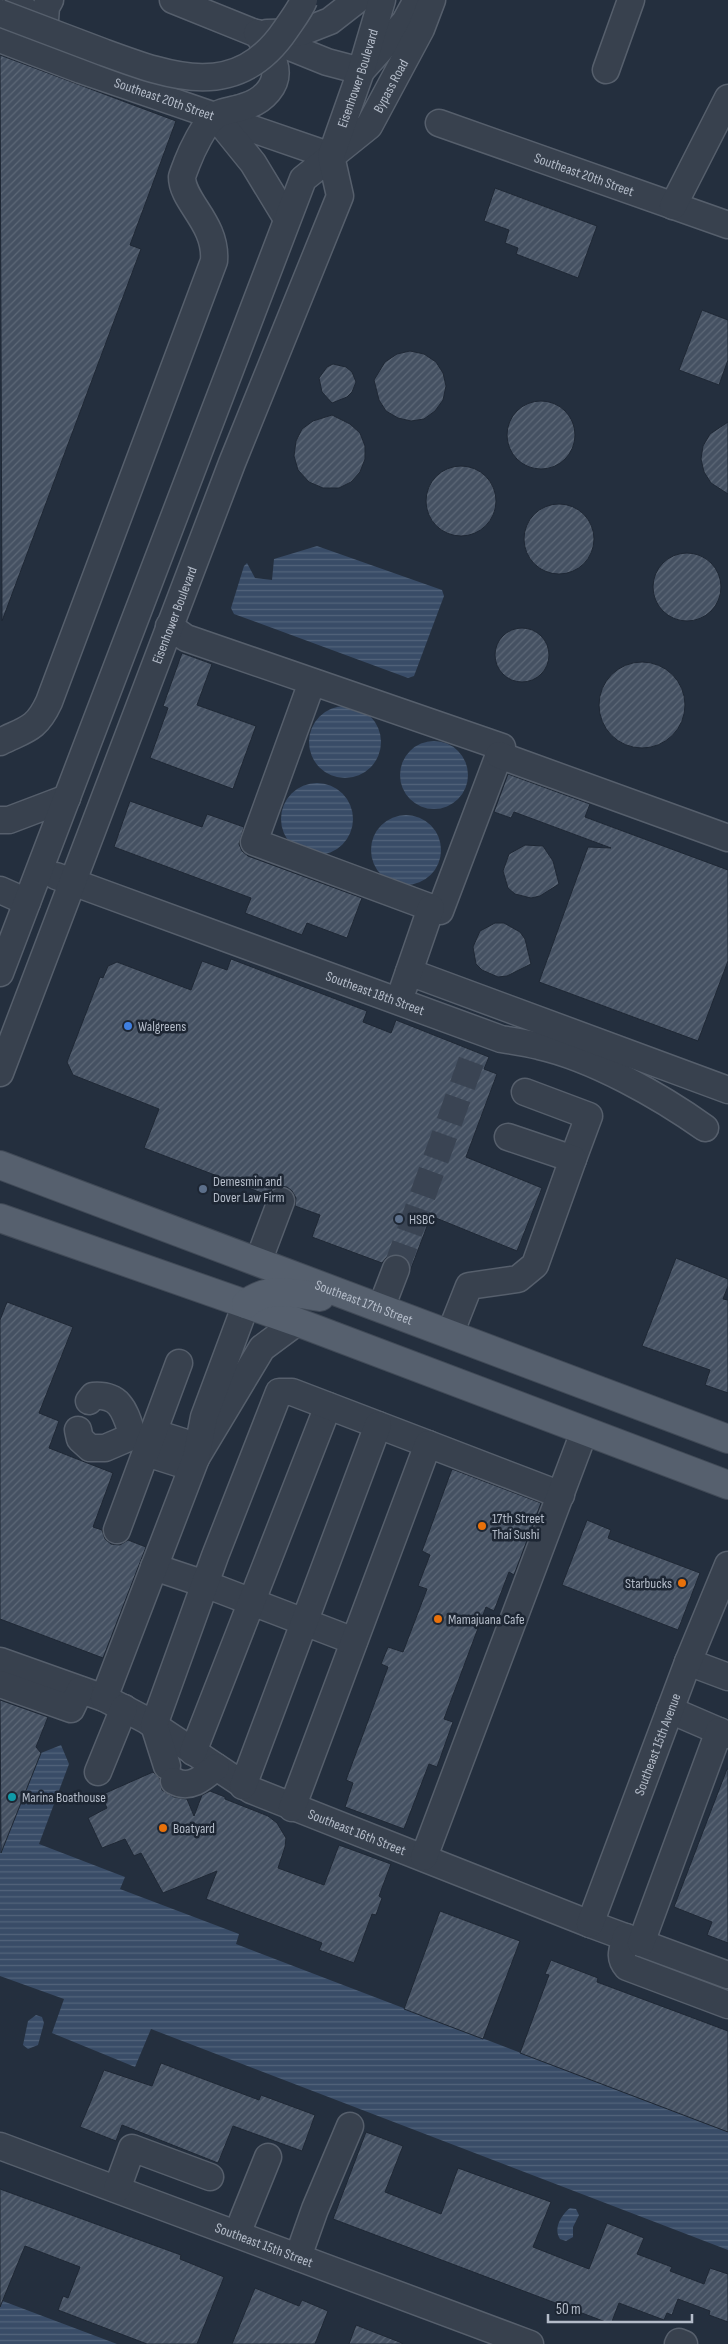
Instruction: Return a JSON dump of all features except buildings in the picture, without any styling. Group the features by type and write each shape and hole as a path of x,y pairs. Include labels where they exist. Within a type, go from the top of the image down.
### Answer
{"main road":[{"name":"Southeast 17th Street","path":"0,1165 728,1439"},
{"path":"0,1218 297,1322 728,1485"},
{"path":"246,1304 255,1296 288,1292 375,1306"}],"street":[{"path":"16,0 44,33 81,70"},
{"path":"44,33 46,7 50,0"},
{"path":"173,0 327,62 361,71"},
{"path":"0,742 34,726 42,717 214,261 215,249 211,236 186,190 182,177 199,139 215,116 254,104 265,97 272,87 275,75 274,62 251,31 223,0"},
{"path":"0,13 155,71 194,78 224,76 252,65 274,46 304,0"},
{"path":"251,31 302,32 330,20 357,0"},
{"name":"Eisenhower Boulevard","path":"0,973 303,179 330,156 361,71 382,0"},
{"name":"Bypass Road","path":"361,71 405,22 417,0"},
{"name":"Bypass Road","path":"330,156 369,126 422,30 432,0"},
{"path":"606,70 630,0"},
{"name":"Southeast 20th Street","path":"0,39 81,70 330,156"},
{"path":"673,206 728,98"},
{"path":"215,116 253,163 287,219"},
{"name":"Southeast 20th Street","path":"439,124 728,225"},
{"name":"Eisenhower Boulevard","path":"0,1073 169,626 340,196 330,156"},
{"path":"169,626 186,638 502,747 440,911 254,842 312,682"},
{"path":"499,755 728,838"},
{"path":"0,820 9,820 67,798"},
{"name":"Southeast 18th Street","path":"39,870 357,997 398,1002 478,1041 501,1039 541,1046 578,1058 668,1102 705,1128"},
{"path":"0,890 27,902"},
{"path":"398,1002 431,908"},
{"path":"409,972 728,1090"},
{"path":"450,1334 469,1286 518,1279 536,1265 589,1116 525,1092"},
{"path":"508,1137 573,1159"},
{"path":"258,1262 281,1201"},
{"path":"375,1306 396,1269"},
{"path":"196,1458 204,1417 246,1304"},
{"path":"98,1772 103,1699 196,1458 262,1348 297,1322"},
{"path":"117,1530 141,1439 179,1363"},
{"path":"216,1767 190,1784 181,1785 170,1774 154,1725 205,1584 279,1392 292,1392 561,1495"},
{"path":"89,1401 93,1396 106,1395 122,1406 141,1439"},
{"path":"193,1752 328,1406"},
{"path":"243,1786 378,1425"},
{"path":"78,1430 80,1439 90,1448 106,1448 158,1434 183,1442 196,1458"},
{"path":"424,1857 584,1432"},
{"path":"292,1808 428,1444"},
{"name":"Southeast 15th Avenue","path":"590,1924 688,1662 728,1565"},
{"path":"154,1567 251,1601 354,1641"},
{"name":"Southeast 16th Street","path":"0,1661 103,1699 154,1725 243,1786 292,1808 424,1857 590,1924 728,1975"},
{"path":"688,1662 728,1677"},
{"path":"0,1684 71,1709 103,1699"},
{"path":"670,1710 724,1733 634,1940 621,1955 622,1961 627,1967 728,2005"},
{"path":"298,2257 315,2209 350,2126"},
{"name":"Southeast 15th Street","path":"0,2146 530,2344"},
{"path":"117,2189 132,2148 210,2177"},
{"path":"237,2234 268,2157"},
{"path":"678,2344 679,2342 684,2344"}],"water":[{"path":"317,546 442,590 444,596 414,676 408,678 234,614 231,608 244,566 247,563 255,578 272,580 274,559"},
{"path":"345,706 365,712 375,722 381,742 375,762 365,772 345,778 325,772 315,762 309,742 315,722 325,712"},
{"path":"427,741 441,741 453,746 463,756 468,768 468,782 463,794 453,804 441,809 427,809 415,804 405,794 400,782 400,768 405,756 415,746"},
{"path":"310,783 324,783 343,793 353,812 353,826 343,845 324,855 310,855 291,845 281,826 281,812 291,793"},
{"path":"413,815 426,821 435,830 439,836 441,850 439,864 431,875 420,883 399,885 392,883 381,875 373,864 371,843 373,836 381,825 392,817"},
{"path":"61,1745 69,1764 39,1844 125,1877 120,1889 239,1934 236,1944 728,2132 728,2250 151,2029 135,2067 52,2033 64,1999 0,1976 0,1841 4,1843 41,1753"},
{"path":"36,2015 42,2017 44,2023 38,2045 28,2049 23,2045 28,2021"},
{"path":"570,2208 576,2209 579,2215 573,2227 573,2237 566,2241 560,2239 557,2231 561,2218"},
{"path":"0,2300 117,2344 0,2344"}],"tunnel":[{"path":"396,1269 475,1051"}],"place":[{"name":"Walgreens","path":"128,1026"},
{"name":"Demesmin and Dover Law Firm","path":"203,1189"},
{"name":"HSBC","path":"399,1219"},
{"name":"17th Street Thai Sushi","path":"482,1526"},
{"name":"Starbucks","path":"682,1583"},
{"name":"Mamajuana Cafe","path":"438,1619"},
{"name":"Marina Boathouse","path":"12,1797"},
{"name":"Boatyard","path":"163,1828"}]}
